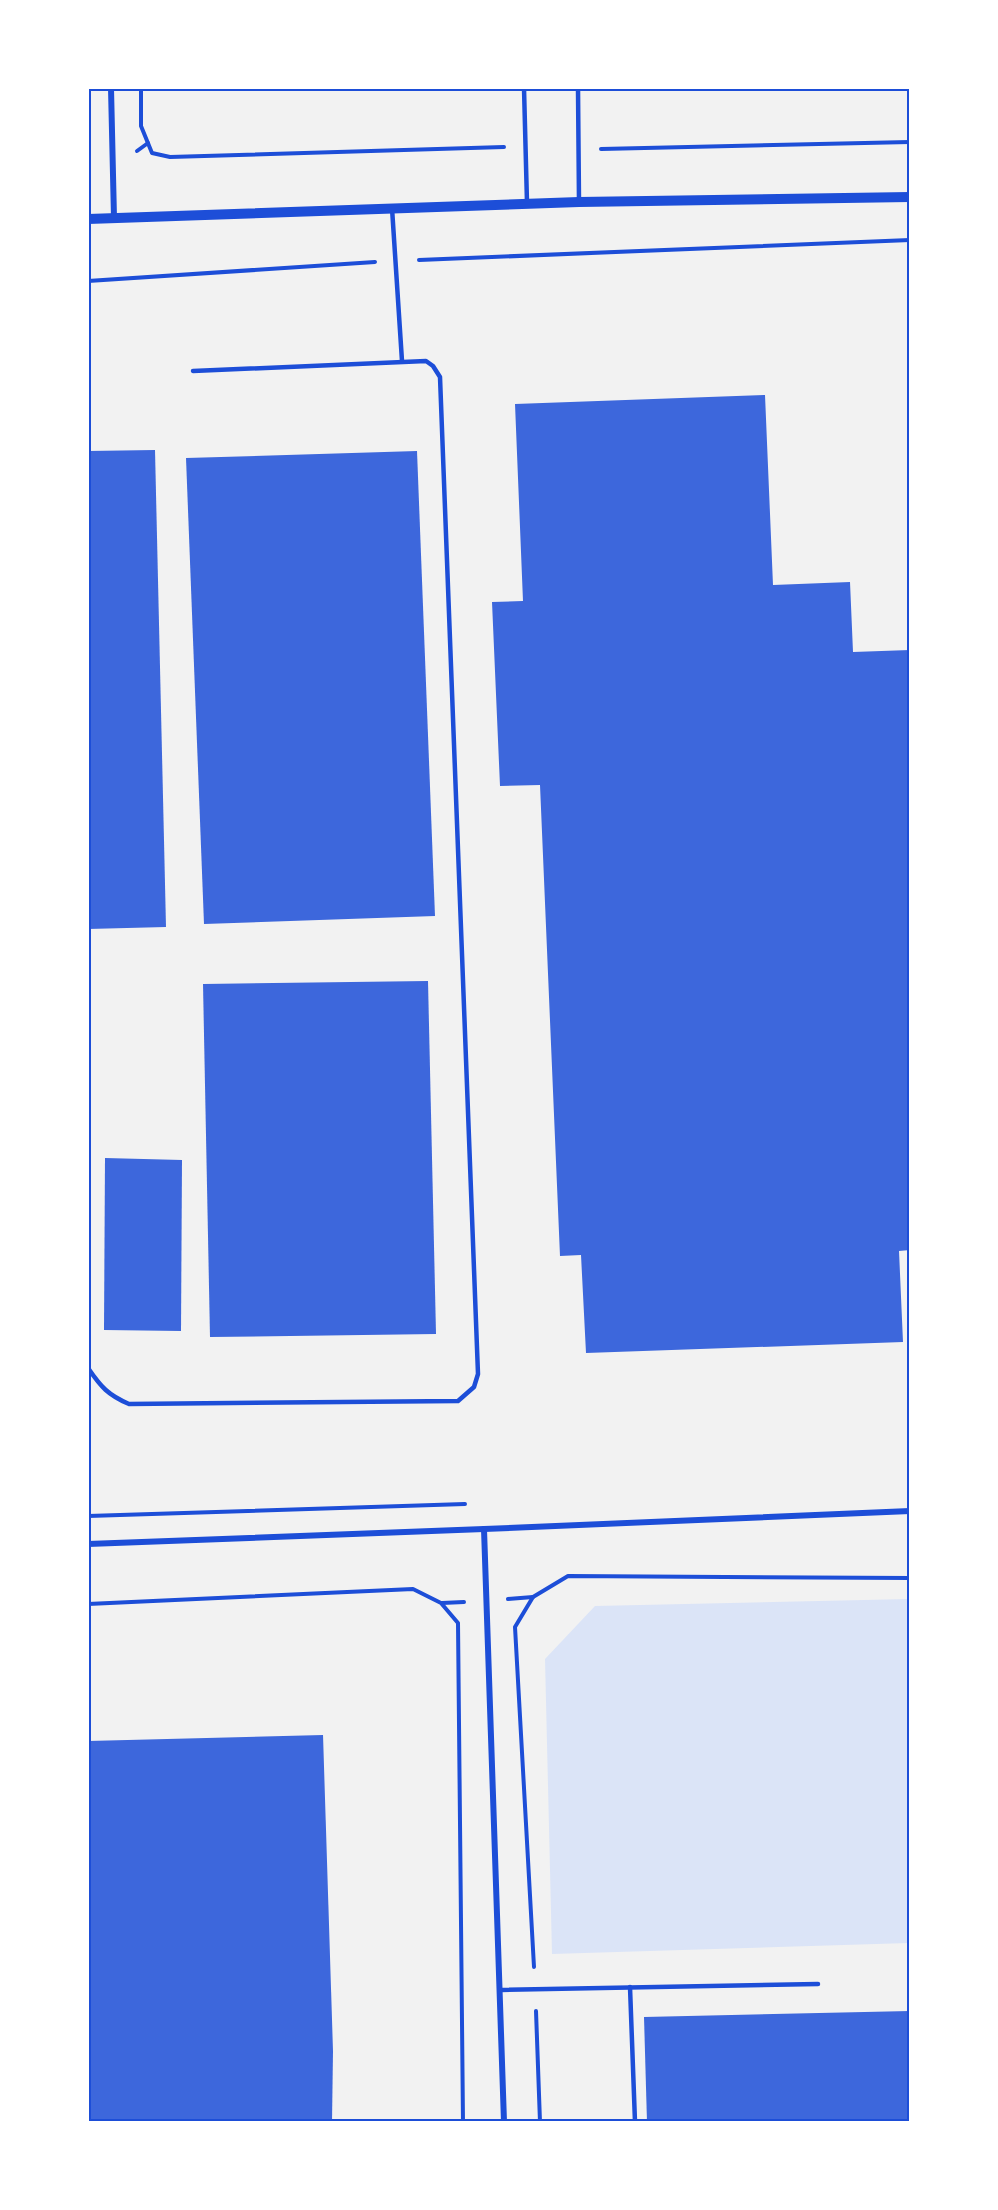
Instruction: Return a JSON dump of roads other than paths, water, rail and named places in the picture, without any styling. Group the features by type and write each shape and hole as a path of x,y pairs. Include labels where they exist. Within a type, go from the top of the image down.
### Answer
{"street":[{"path":"111,88 114,219"},
{"path":"88,219 579,202 909,197"},
{"path":"88,1544 909,1511"},
{"path":"484,1529 504,2121"}],"lane":[{"path":"524,88 527,204"},
{"path":"578,88 579,202"},
{"path":"392,208 402,361"},
{"path":"88,1368 98,1384 111,1396 129,1404 458,1401 474,1387 478,1374 442,386 437,372 426,361 193,371"},
{"path":"501,1989 818,1984"},
{"path":"630,1987 635,2121"}]}
